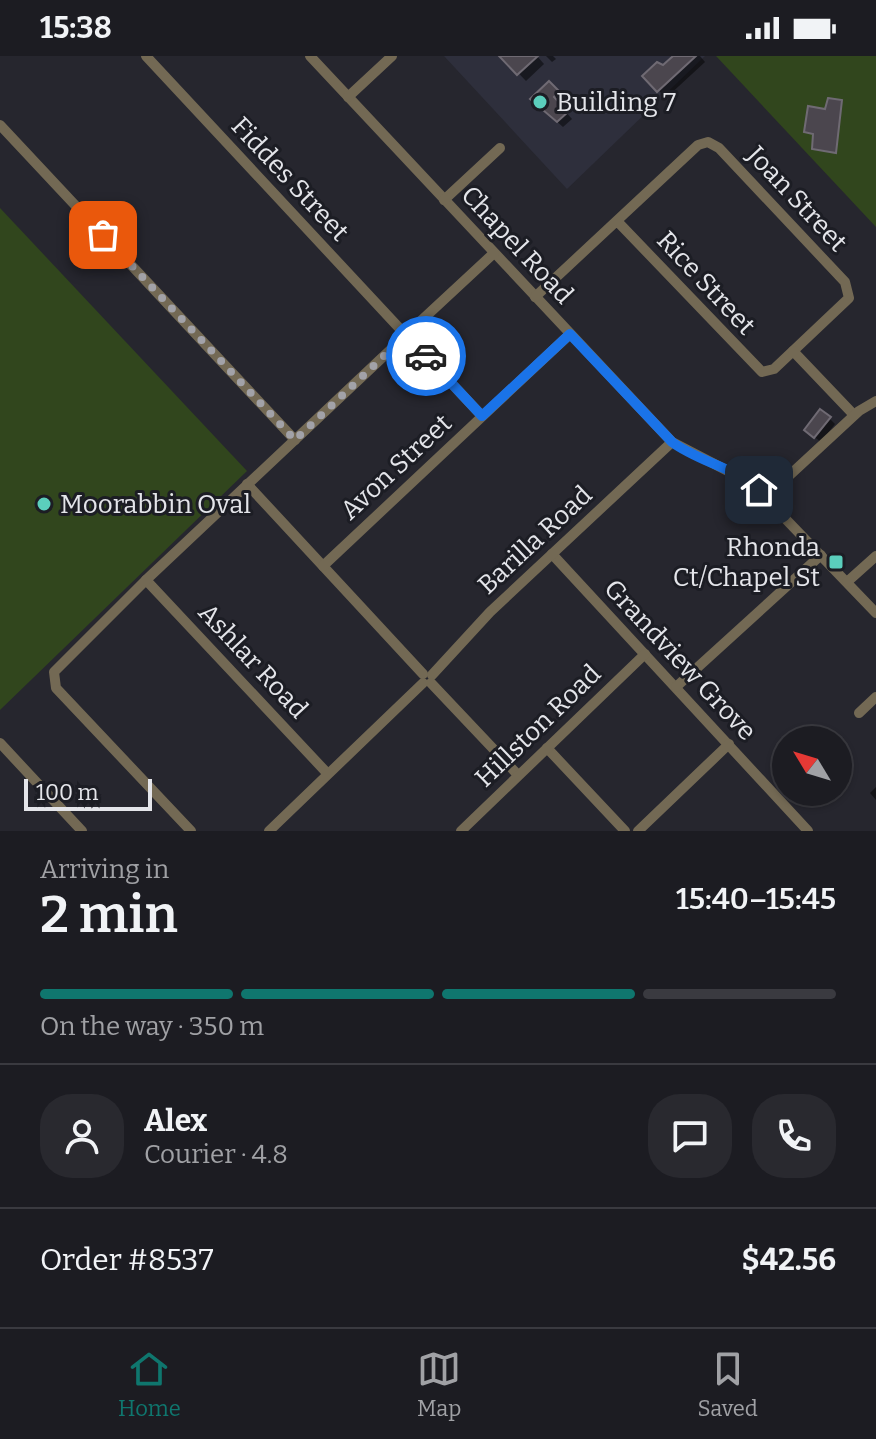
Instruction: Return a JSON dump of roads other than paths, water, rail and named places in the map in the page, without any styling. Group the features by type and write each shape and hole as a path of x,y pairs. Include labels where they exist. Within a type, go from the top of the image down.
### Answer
{"street":[{"name":"Fiddes Street","path":"146,56 482,416"},
{"name":"Chapel Road","path":"310,56 672,442 689,454 745,478 876,613"},
{"path":"348,97 392,56"},
{"path":"0,125 295,440"},
{"name":"Joan Street","path":"617,221 698,145 708,142 719,148 850,291 847,300 793,351"},
{"path":"444,200 500,148"},
{"path":"535,297 617,221"},
{"name":"Rice Street","path":"617,221 756,368 764,372 774,369 793,351"},
{"path":"191,831 56,688 52,679 56,669 247,484 494,253"},
{"name":"Avon Street","path":"323,566 570,334"},
{"path":"793,351 854,415"},
{"path":"766,497 854,415 876,401"},
{"name":"Barilla Road","path":"269,831 428,679 477,625 672,442"},
{"path":"247,484 518,775"},
{"name":"Grandview Grove","path":"552,554 808,831"},
{"path":"676,687 821,555"},
{"path":"847,582 876,556"},
{"name":"Ashlar Road","path":"146,580 327,773"},
{"name":"Hillston Road","path":"461,831 645,654"},
{"path":"859,713 876,697"},
{"path":"0,743 82,831"},
{"path":"638,831 729,744"},
{"path":"547,748 625,831"}],"place":[{"name":"Building 7","path":"540,102"},
{"name":"Moorabbin Oval","path":"44,504"},
{"name":"Rhonda Ct/Chapel St","path":"836,562"}]}
